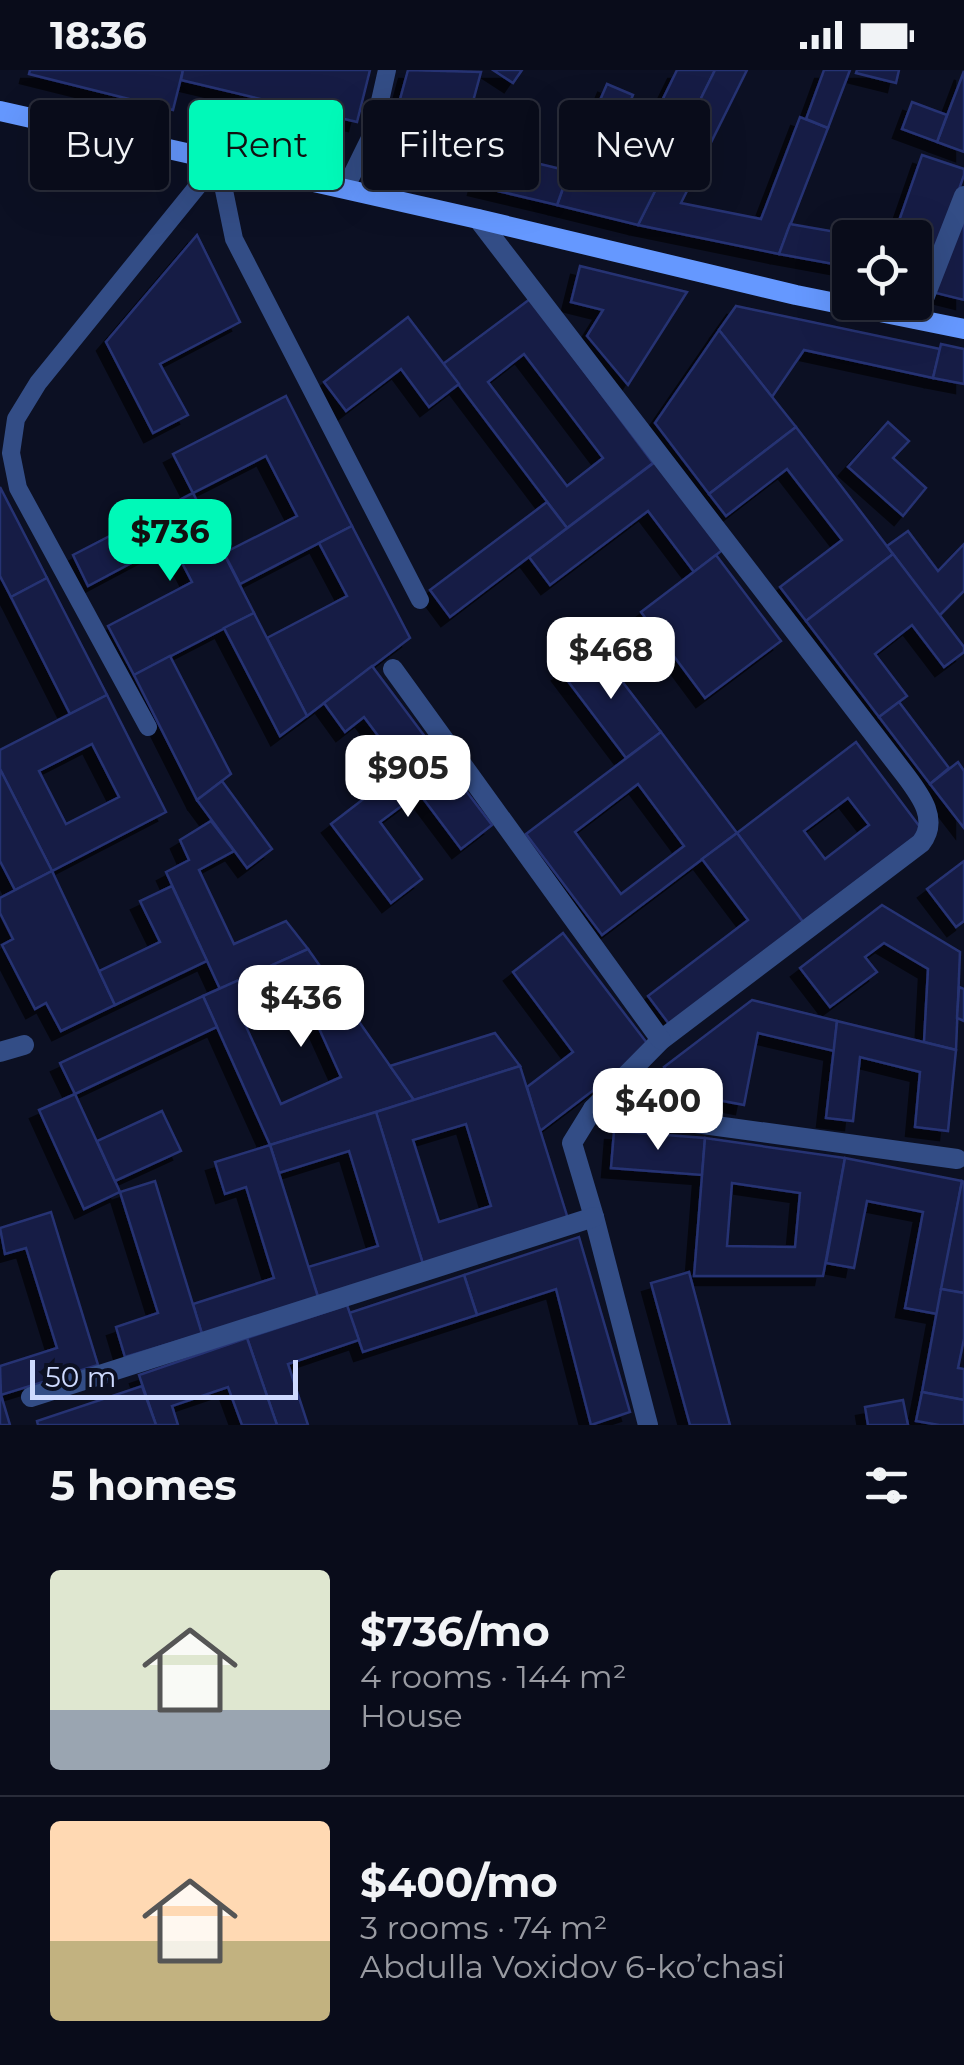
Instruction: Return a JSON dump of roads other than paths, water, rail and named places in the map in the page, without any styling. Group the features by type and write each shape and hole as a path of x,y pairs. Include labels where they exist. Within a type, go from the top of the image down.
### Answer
{"street":[{"path":"4,117 189,155"},
{"path":"345,189 832,302"},
{"path":"932,277 964,196"},
{"path":"478,220 906,776 928,812 928,835 921,844 662,1040 593,1109 572,1144 594,1217 642,1424"},
{"path":"925,320 964,329"},
{"path":"394,669 662,1040"},
{"path":"0,1052 24,1045"},
{"path":"593,1109 957,1159"},
{"path":"32,1397 594,1217"}],"lane":[{"path":"345,189 373,132 387,70"},
{"path":"148,727 18,488 11,453 16,419 38,383 194,190"},
{"path":"224,190 234,238 420,600"}]}
